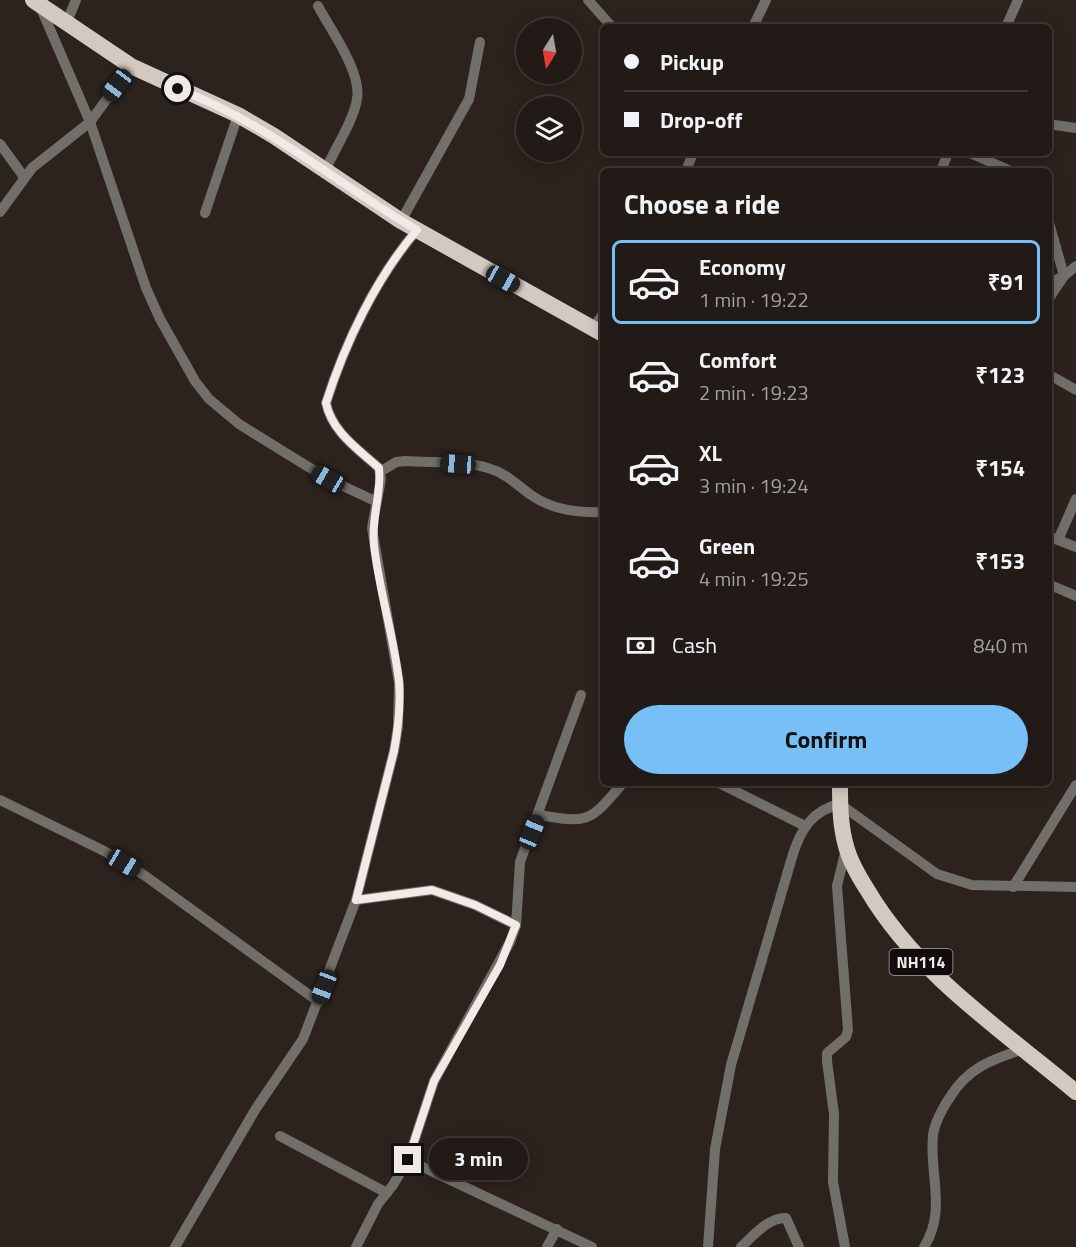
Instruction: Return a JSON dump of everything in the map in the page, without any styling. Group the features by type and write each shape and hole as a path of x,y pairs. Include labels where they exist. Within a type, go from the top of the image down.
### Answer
{"highway":[{"path":"42,2 62,21 131,66 238,115 274,136 401,221 600,325"},
{"name":"NH114","path":"840,786 846,848 873,899 915,955 946,986 1076,1092"}],"street":[{"path":"62,21 76,0"},
{"path":"588,0 609,24"},
{"path":"754,24 766,0"},
{"path":"1007,24 1018,0"},
{"path":"42,2 90,122 146,288 160,319 202,390 220,411 239,424 319,474 375,501"},
{"path":"318,6 354,73 357,87 354,108 325,171"},
{"path":"401,221 469,99 480,42"},
{"path":"0,212 24,177 90,122 131,66"},
{"path":"205,213 238,115"},
{"path":"1052,125 1076,128"},
{"path":"0,144 24,177"},
{"path":"977,156 1004,168"},
{"path":"175,1247 255,1110 290,1061 319,1002 356,900 399,727 399,683 372,528 380,472 379,468 342,434 328,414 326,403 369,302 388,266 417,230"},
{"path":"1052,233 1064,276 1052,294"},
{"path":"1052,281 1064,276 1076,266"},
{"path":"1052,376 1076,390"},
{"path":"380,472 396,462 405,461 477,465 507,476 533,497 549,505 574,511 600,512"},
{"path":"1076,499 1053,538 1076,547"},
{"path":"1052,586 1076,596"},
{"path":"356,1247 378,1204 408,1160 434,1081 500,965 516,925 520,862 581,695"},
{"path":"1013,887 1076,785"},
{"path":"538,815 564,820 581,820 591,817 601,811 621,786"},
{"path":"725,786 805,826"},
{"path":"0,800 104,851 144,875 319,1002"},
{"path":"708,1247 715,1149 731,1065 793,854 805,826 819,812 840,804 937,874 972,885 1076,888"},
{"path":"845,1247 833,1182 834,1114 827,1053 846,1037 848,1030 837,886 846,848"},
{"path":"356,900 432,890 475,905 516,925"},
{"path":"924,1247 934,1226 938,1207 933,1135 939,1114 958,1084 978,1066 1024,1049"},
{"path":"280,1136 387,1192"},
{"path":"408,1160 592,1247"},
{"path":"741,1247 771,1222 780,1218 786,1218 790,1223 799,1247"},
{"path":"547,1247 557,1229"}],"route":[{"path":"178,89 208,100 274,136 417,230 388,266 369,302 326,403 328,414 342,434 379,468 381,479 373,511 372,528 399,683 399,727 356,900 432,890 475,905 516,925 500,965 434,1081 408,1160"}]}
